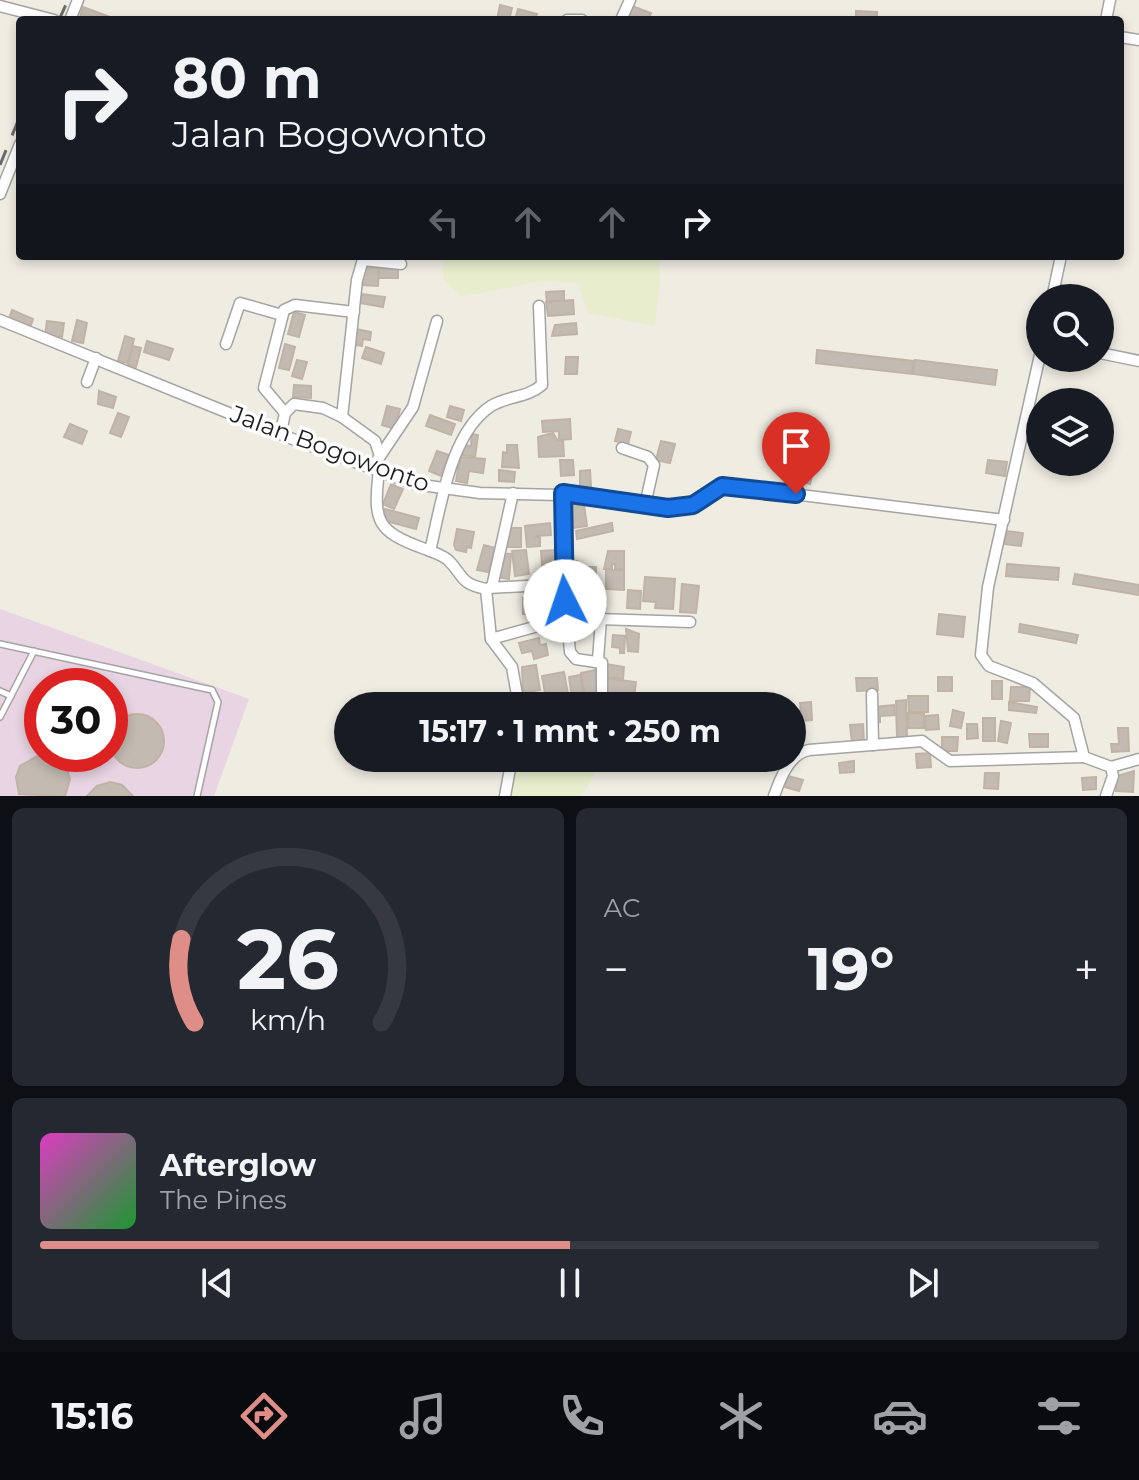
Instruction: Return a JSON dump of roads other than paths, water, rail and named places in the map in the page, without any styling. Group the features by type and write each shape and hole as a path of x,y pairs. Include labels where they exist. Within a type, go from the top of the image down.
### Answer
{"street":[{"path":"0,6 39,16"},
{"path":"0,194 16,154"},
{"path":"342,417 354,312 364,260"},
{"path":"376,260 401,264"},
{"path":"1055,284 1060,260"},
{"path":"226,344 240,303 282,315"},
{"path":"285,413 264,388 286,308 295,305 354,312"},
{"path":"430,551 460,440 491,407 525,395 542,385 539,306"},
{"name":"Jalan Bogowonto","path":"0,320 376,469 445,490 563,493 645,505 686,507 717,488 728,486 1004,520"},
{"path":"437,321 413,407 380,456 376,469 378,521 395,538 448,560 466,582 489,588 563,584"},
{"path":"1114,356 1139,361"},
{"path":"87,382 96,358"},
{"path":"1036,372 988,587 981,639 982,660 1033,683 1074,718 1084,757"},
{"path":"281,432 289,405 302,403 342,417 375,441 380,456"},
{"path":"622,448 648,457 654,465 645,505"},
{"path":"513,493 489,588 491,639 512,667 516,692"},
{"path":"563,493 566,520 563,584 573,657 598,660"},
{"path":"491,639 567,618 690,622"},
{"path":"601,619 598,660 602,665 602,692"},
{"path":"872,694 873,745"},
{"path":"774,796 781,777 797,755 809,750 922,741 950,761 1084,757 1111,767 1139,759"},
{"path":"1106,796 1113,776 1111,767"},
{"path":"505,796 509,772"}],"lane":[{"path":"0,644 212,690 218,702 197,796"},
{"path":"0,717 34,651"},
{"path":"0,691 11,696"}],"railway":[{"path":"61,16 68,0"},
{"path":"0,165 16,126"}]}
